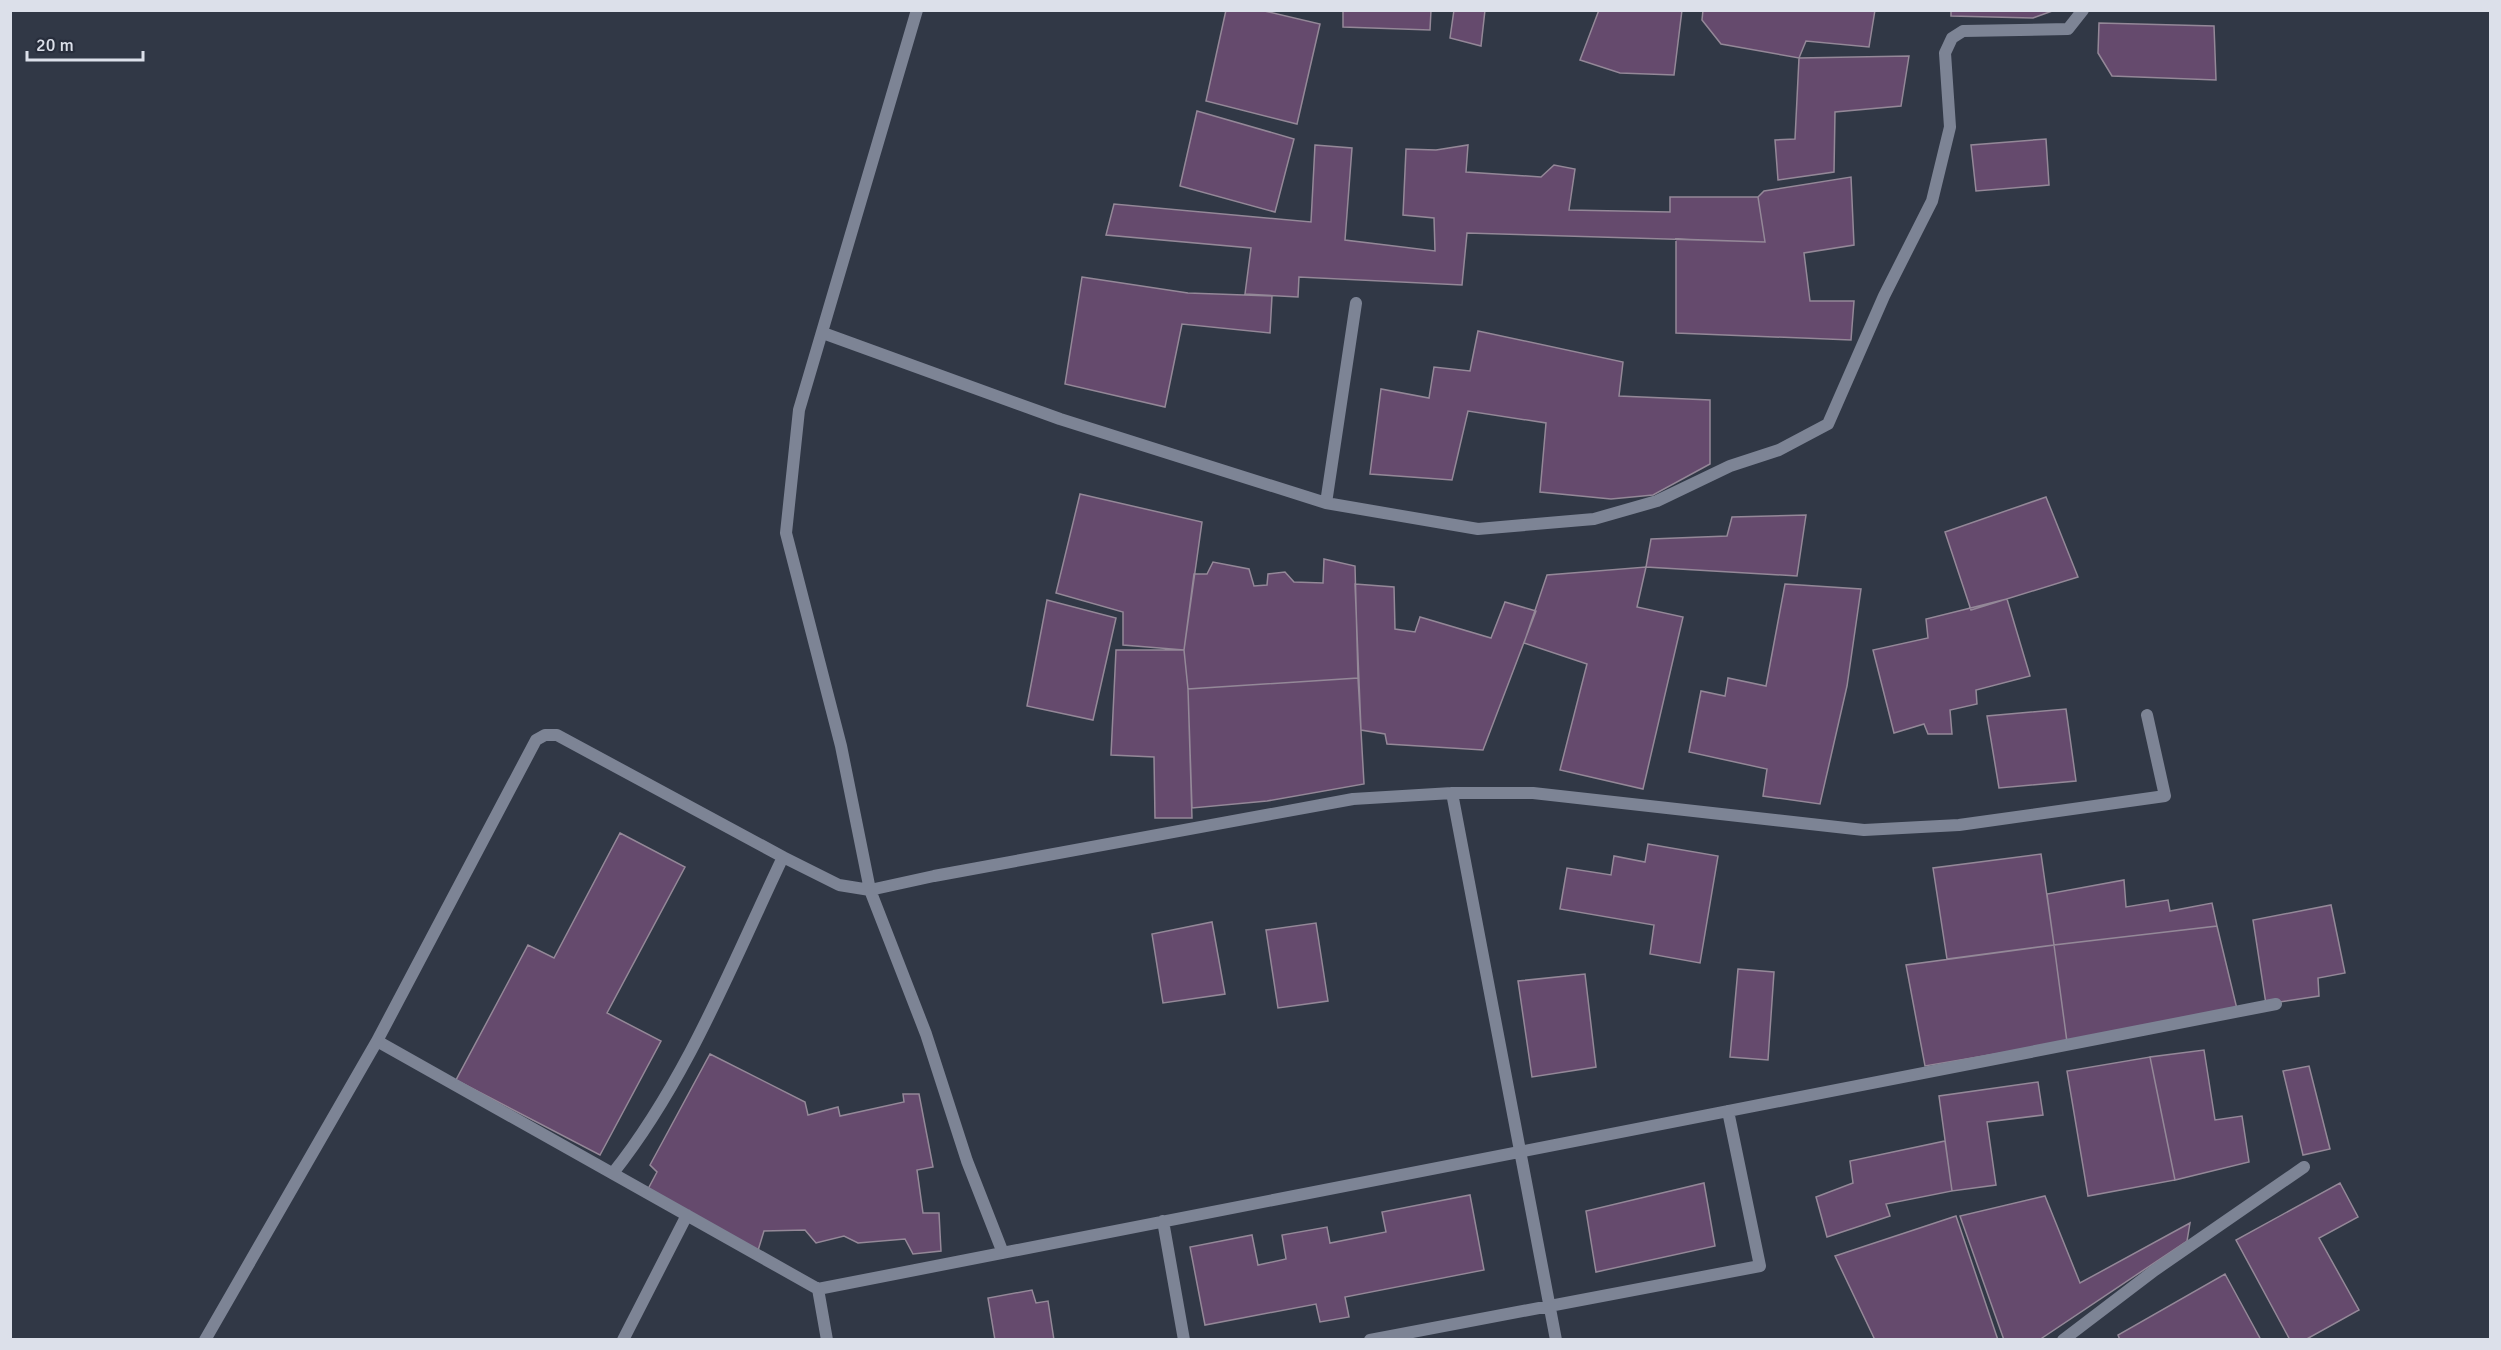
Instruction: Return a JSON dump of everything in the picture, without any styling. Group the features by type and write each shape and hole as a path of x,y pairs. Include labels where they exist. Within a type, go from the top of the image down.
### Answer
{"street":[{"path":"917,10 799,410 786,533 841,746 870,890 926,1034 967,1161 1003,1253"},
{"path":"823,333 1060,419 1326,503 1478,530 1594,519 1657,501 1730,466 1779,450 1828,424 1884,297 1932,201 1950,127 1945,52 1952,38 1963,31 2068,29 2082,10"},
{"path":"1326,503 1356,303"},
{"path":"205,1340 377,1041 536,740 545,735 557,735 839,885 870,890 933,876 1353,799 1452,793 1533,793 1864,830 1959,825 2165,796 2146,716"},
{"path":"1452,793 1556,1340"},
{"path":"613,1173 643,1136 700,1032 783,857"},
{"path":"377,1041 818,1289 2276,1005"},
{"path":"1370,1340 1760,1266 1728,1111"},
{"path":"2063,1340 2155,1270 2304,1167"},
{"path":"623,1340 687,1215"},
{"path":"1163,1221 1184,1340"},
{"path":"818,1289 827,1340"}],"building":[{"path":"1226,10 1260,10 1320,24 1297,124 1206,101"},
{"path":"1343,10 1431,10 1430,30 1343,27"},
{"path":"1454,10 1485,10 1481,46 1450,38"},
{"path":"1599,10 1682,10 1674,75 1620,73 1580,60"},
{"path":"1703,10 1875,10 1869,47 1806,41 1799,58 1721,44 1702,20"},
{"path":"1951,10 2055,10 2033,18 1951,16"},
{"path":"2099,23 2214,26 2216,80 2112,76 2098,53"},
{"path":"1909,56 1901,106 1835,112 1834,172 1778,180 1775,140 1795,139 1799,58"},
{"path":"1197,111 1294,139 1275,212 1180,186"},
{"path":"2046,139 2049,185 1976,191 1971,145"},
{"path":"1315,145 1352,148 1345,240 1435,251 1434,218 1403,215 1406,149 1436,150 1468,145 1466,172 1541,177 1554,165 1575,169 1569,210 1670,212 1670,197 1758,197 1765,242 1467,233 1462,285 1299,277 1298,297 1245,294 1251,248 1106,235 1114,204 1311,222"},
{"path":"1851,177 1854,245 1804,253 1810,301 1854,301 1851,340 1676,333 1676,239 1765,242 1758,197 1764,191"},
{"path":"1082,277 1188,293 1272,296 1270,333 1182,324 1165,407 1065,384"},
{"path":"1478,331 1623,362 1619,396 1710,400 1710,464 1653,495 1611,499 1540,492 1546,423 1468,411 1452,480 1370,474 1381,389 1429,398 1434,367 1470,371"},
{"path":"1080,494 1202,522 1184,650 1123,645 1123,612 1056,593"},
{"path":"2046,497 2078,577 1971,610 1945,532"},
{"path":"1806,515 1797,576 1646,567 1651,539 1727,536 1732,517"},
{"path":"1324,559 1355,566 1358,678 1188,689 1184,650 1194,574 1207,574 1213,562 1249,569 1254,586 1267,585 1268,574 1285,572 1294,582 1323,583"},
{"path":"1646,567 1637,607 1683,617 1643,789 1560,770 1587,664 1524,643 1547,575"},
{"path":"1355,584 1394,587 1395,629 1415,632 1420,617 1491,638 1505,602 1536,611 1483,750 1387,744 1385,734 1361,730"},
{"path":"1785,584 1861,589 1847,686 1820,804 1763,796 1767,769 1689,752 1701,691 1725,696 1728,678 1766,686"},
{"path":"2007,599 2030,676 1976,690 1977,704 1950,710 1952,734 1928,734 1924,724 1894,733 1873,650 1928,638 1926,619"},
{"path":"1047,600 1116,618 1093,720 1027,706"},
{"path":"1116,650 1184,650 1188,689 1192,818 1155,818 1154,757 1111,755"},
{"path":"1358,678 1364,784 1267,801 1192,808 1188,689"},
{"path":"2066,709 2076,781 1999,788 1987,716"},
{"path":"620,833 685,867 607,1013 661,1041 600,1155 456,1080 528,945 554,958"},
{"path":"1648,844 1718,856 1700,963 1650,954 1654,925 1560,909 1567,868 1611,875 1614,856 1645,862"},
{"path":"2041,854 2054,945 1947,959 1933,868"},
{"path":"2124,880 2126,907 2168,900 2170,911 2212,903 2217,926 2054,945 2047,894"},
{"path":"2331,905 2345,973 2318,978 2319,996 2266,1004 2253,920"},
{"path":"1212,922 1225,994 1163,1003 1152,934"},
{"path":"1316,923 1328,1001 1278,1008 1266,930"},
{"path":"2217,926 2237,1009 2067,1042 2054,945"},
{"path":"2054,945 2067,1042 1925,1066 1906,965"},
{"path":"1738,969 1774,972 1768,1060 1730,1057"},
{"path":"1585,974 1596,1067 1532,1077 1518,981"},
{"path":"2204,1050 2215,1120 2242,1116 2249,1162 2175,1180 2150,1057"},
{"path":"710,1054 805,1102 808,1115 838,1107 840,1116 904,1102 903,1094 919,1094 933,1167 917,1170 923,1213 939,1213 941,1251 913,1254 905,1239 858,1243 844,1236 816,1243 805,1230 764,1231 756,1257 647,1191 657,1172 650,1165"},
{"path":"2150,1057 2175,1180 2088,1196 2067,1071"},
{"path":"2309,1066 2330,1149 2303,1155 2283,1071"},
{"path":"2038,1082 2043,1115 1987,1122 1996,1185 1952,1191 1939,1096"},
{"path":"1945,1141 1952,1191 1886,1204 1890,1216 1827,1237 1816,1197 1853,1183 1850,1161"},
{"path":"1704,1183 1715,1246 1596,1272 1586,1211"},
{"path":"2340,1183 2358,1217 2319,1238 2359,1310 2305,1340 2290,1340 2236,1240"},
{"path":"1470,1195 1484,1270 1345,1297 1349,1317 1320,1322 1316,1304 1205,1325 1190,1247 1252,1235 1258,1265 1286,1259 1282,1235 1327,1227 1330,1243 1386,1232 1382,1212"},
{"path":"2045,1196 2080,1283 2190,1223 2187,1241 2039,1340 2004,1340 1960,1216"},
{"path":"1956,1216 1998,1340 1875,1340 1835,1256"},
{"path":"2225,1274 2261,1340 2120,1340 2118,1335"},
{"path":"1032,1290 1036,1303 1048,1301 1054,1340 995,1340 988,1298"}]}
